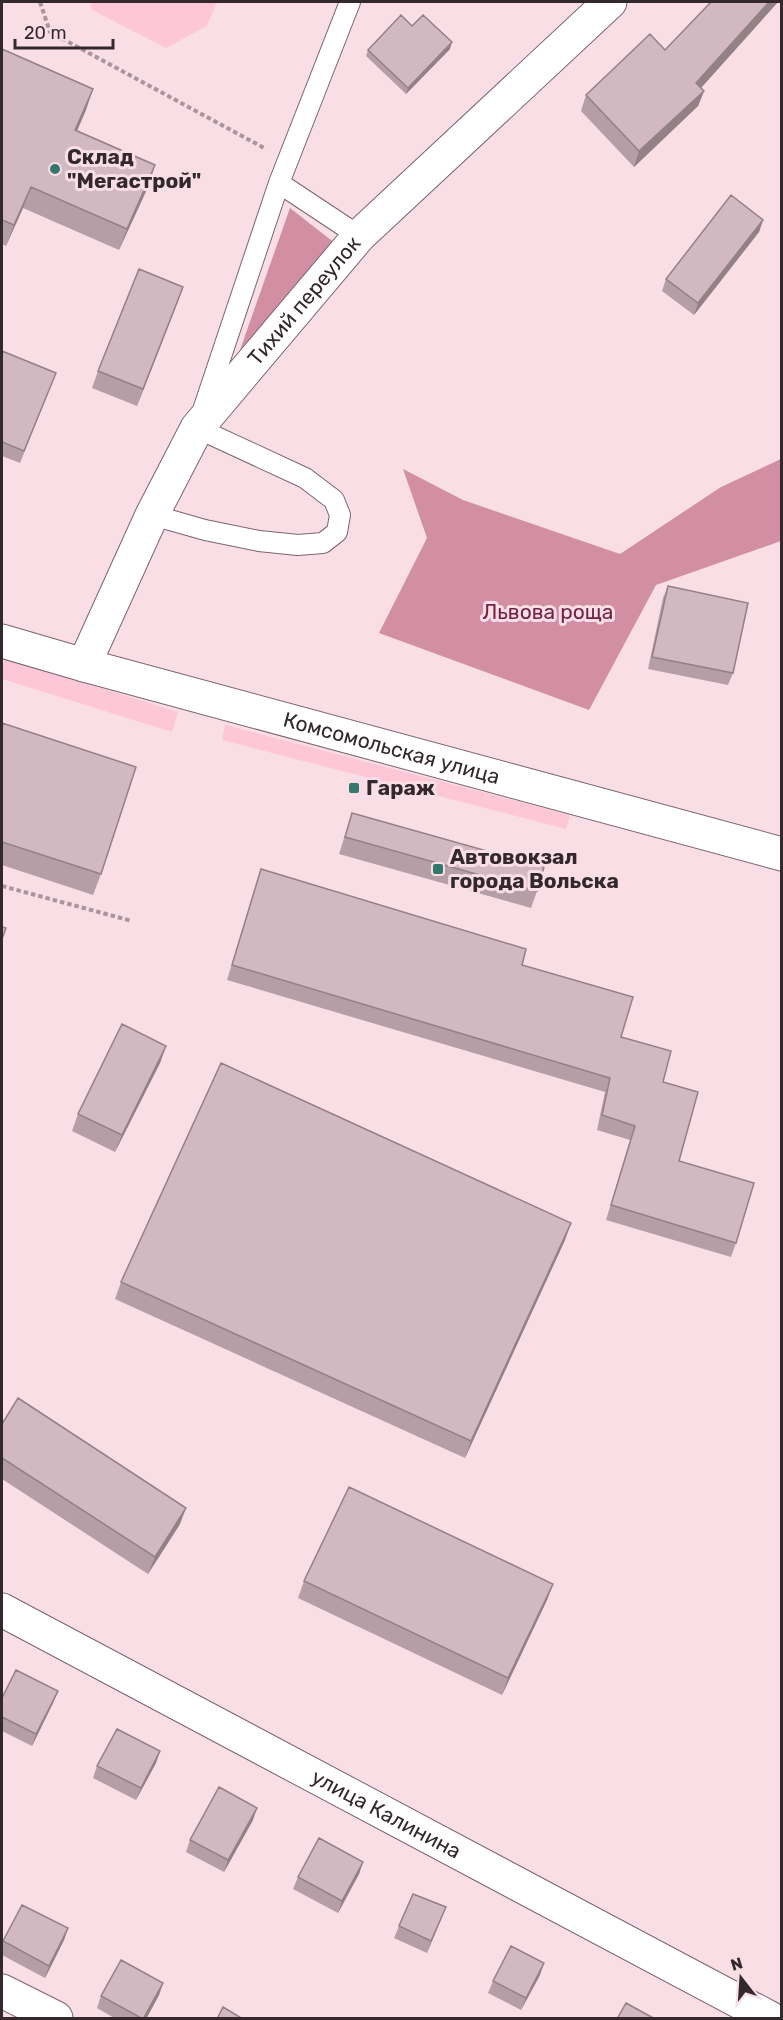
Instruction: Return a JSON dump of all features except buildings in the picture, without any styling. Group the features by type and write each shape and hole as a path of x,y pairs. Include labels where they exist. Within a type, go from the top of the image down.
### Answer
{"street":[{"name":"Тихий переулок","path":"84,666 152,514 197,428 360,236 610,2"},
{"name":"Комсомольская улица","path":"2,641 84,666 782,854"},
{"name":"улица Калинина","path":"2,1610 770,2019"},
{"path":"2,1991 56,2019"}],"lane":[{"path":"152,514 205,530 259,542 298,545 323,543 337,532 340,515 334,500 305,478 197,428 279,183 350,2"},
{"path":"279,183 360,236"}],"path":[{"path":"40,2 50,32 288,160"},
{"path":"2,886 132,921"}],"shaded area":[{"path":"90,2 217,2 207,26 166,48 92,10"},
{"path":"5,658 178,712 172,732 2,679"},
{"path":"225,725 570,815 566,829 222,740"}],"green space":[{"path":"290,208 336,244 240,350"},
{"name":"Львова роща","path":"781,459 781,541 656,585 589,710 379,633 427,538 403,469 463,500 620,554 721,487"}],"place":[{"name":"Склад \"Мегастрой\"","path":"55,169"},
{"name":"Гараж","path":"354,788"},
{"name":"Автовокзал города Вольска","path":"438,869"}]}
